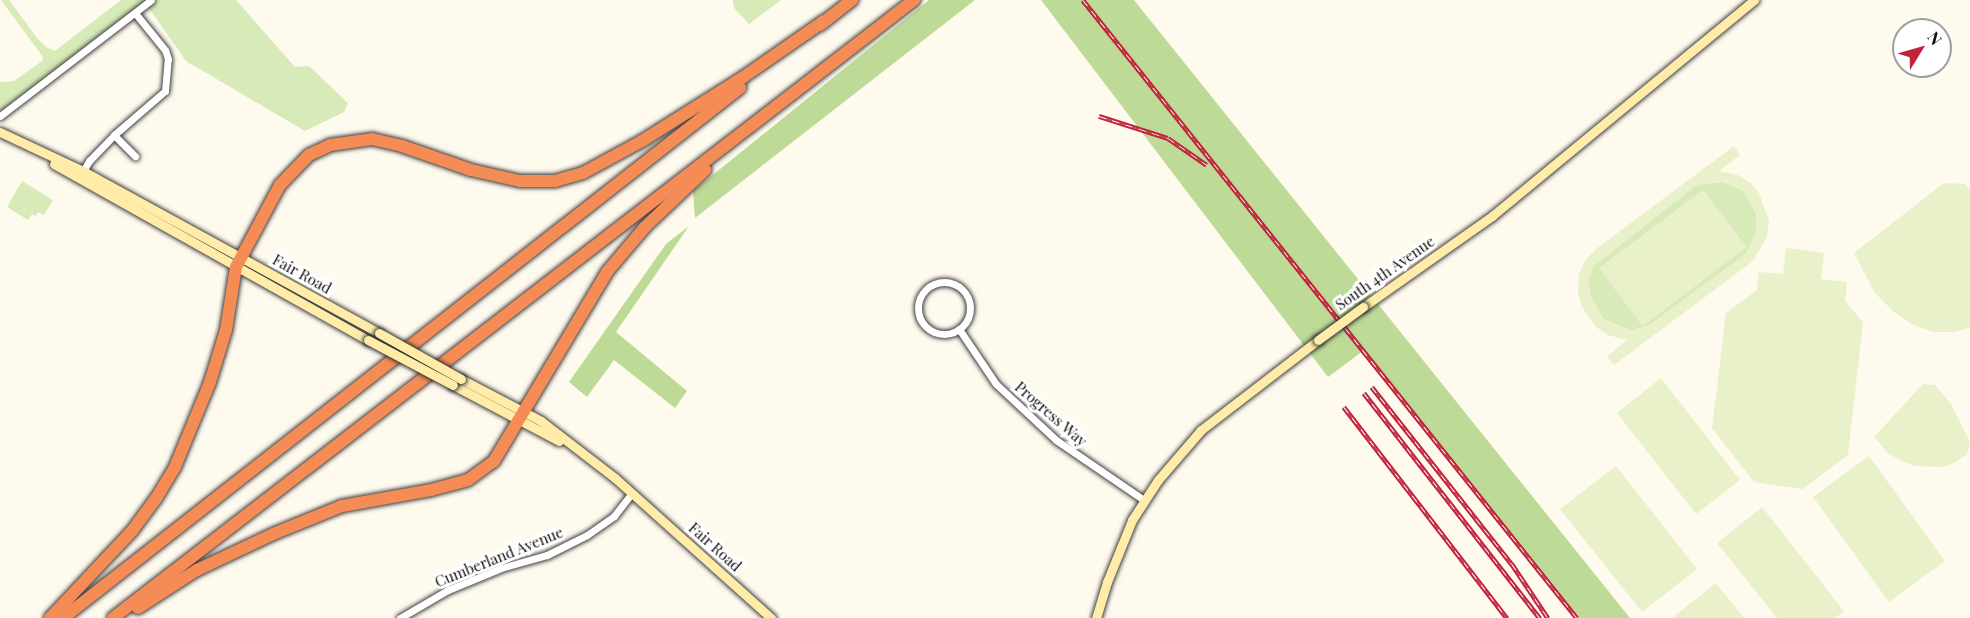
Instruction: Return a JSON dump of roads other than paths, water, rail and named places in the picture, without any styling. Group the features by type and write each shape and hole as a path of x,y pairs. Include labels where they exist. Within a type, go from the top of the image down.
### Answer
{"highway":[{"path":"63,618 852,0"},
{"path":"113,618 914,0"},
{"path":"50,618 132,531 174,468 210,382 226,330 239,262 280,184 309,155 330,145 372,139 402,146 471,170 520,181 555,181 583,173 642,141 742,78 824,21"},
{"path":"122,618 197,570 273,534 342,506 432,490 468,480 494,461 607,272 645,227 699,176 820,72"}],"street":[{"path":"0,116 151,0"},
{"name":"South 4th Avenue","path":"1096,618 1107,582 1132,520 1144,500 1201,430 1318,340 1492,216 1754,0"},
{"path":"83,171 89,161 114,135 165,91 168,59 165,50 135,13"},
{"name":"Fair Road","path":"0,133 239,262 379,333 457,382"},
{"name":"Fair Road","path":"0,133 83,171 368,340 520,415 582,454 632,493 771,618"},
{"path":"114,135 135,156"},
{"path":"947,282 964,291 968,298 969,315 959,329 941,334 925,325 918,309 923,293 929,287 947,282"},
{"name":"Progress Way","path":"959,329 996,384 1056,440 1144,500"},
{"name":"Cumberland Avenue","path":"400,618 448,590 501,568 547,555 587,535 614,516 632,493"}],"railway":[{"path":"1083,0 1577,618"},
{"path":"1099,116 1168,138 1207,165"},
{"path":"1372,387 1512,564 1548,618"},
{"path":"1364,393 1540,618"},
{"path":"1344,407 1507,618"}]}
